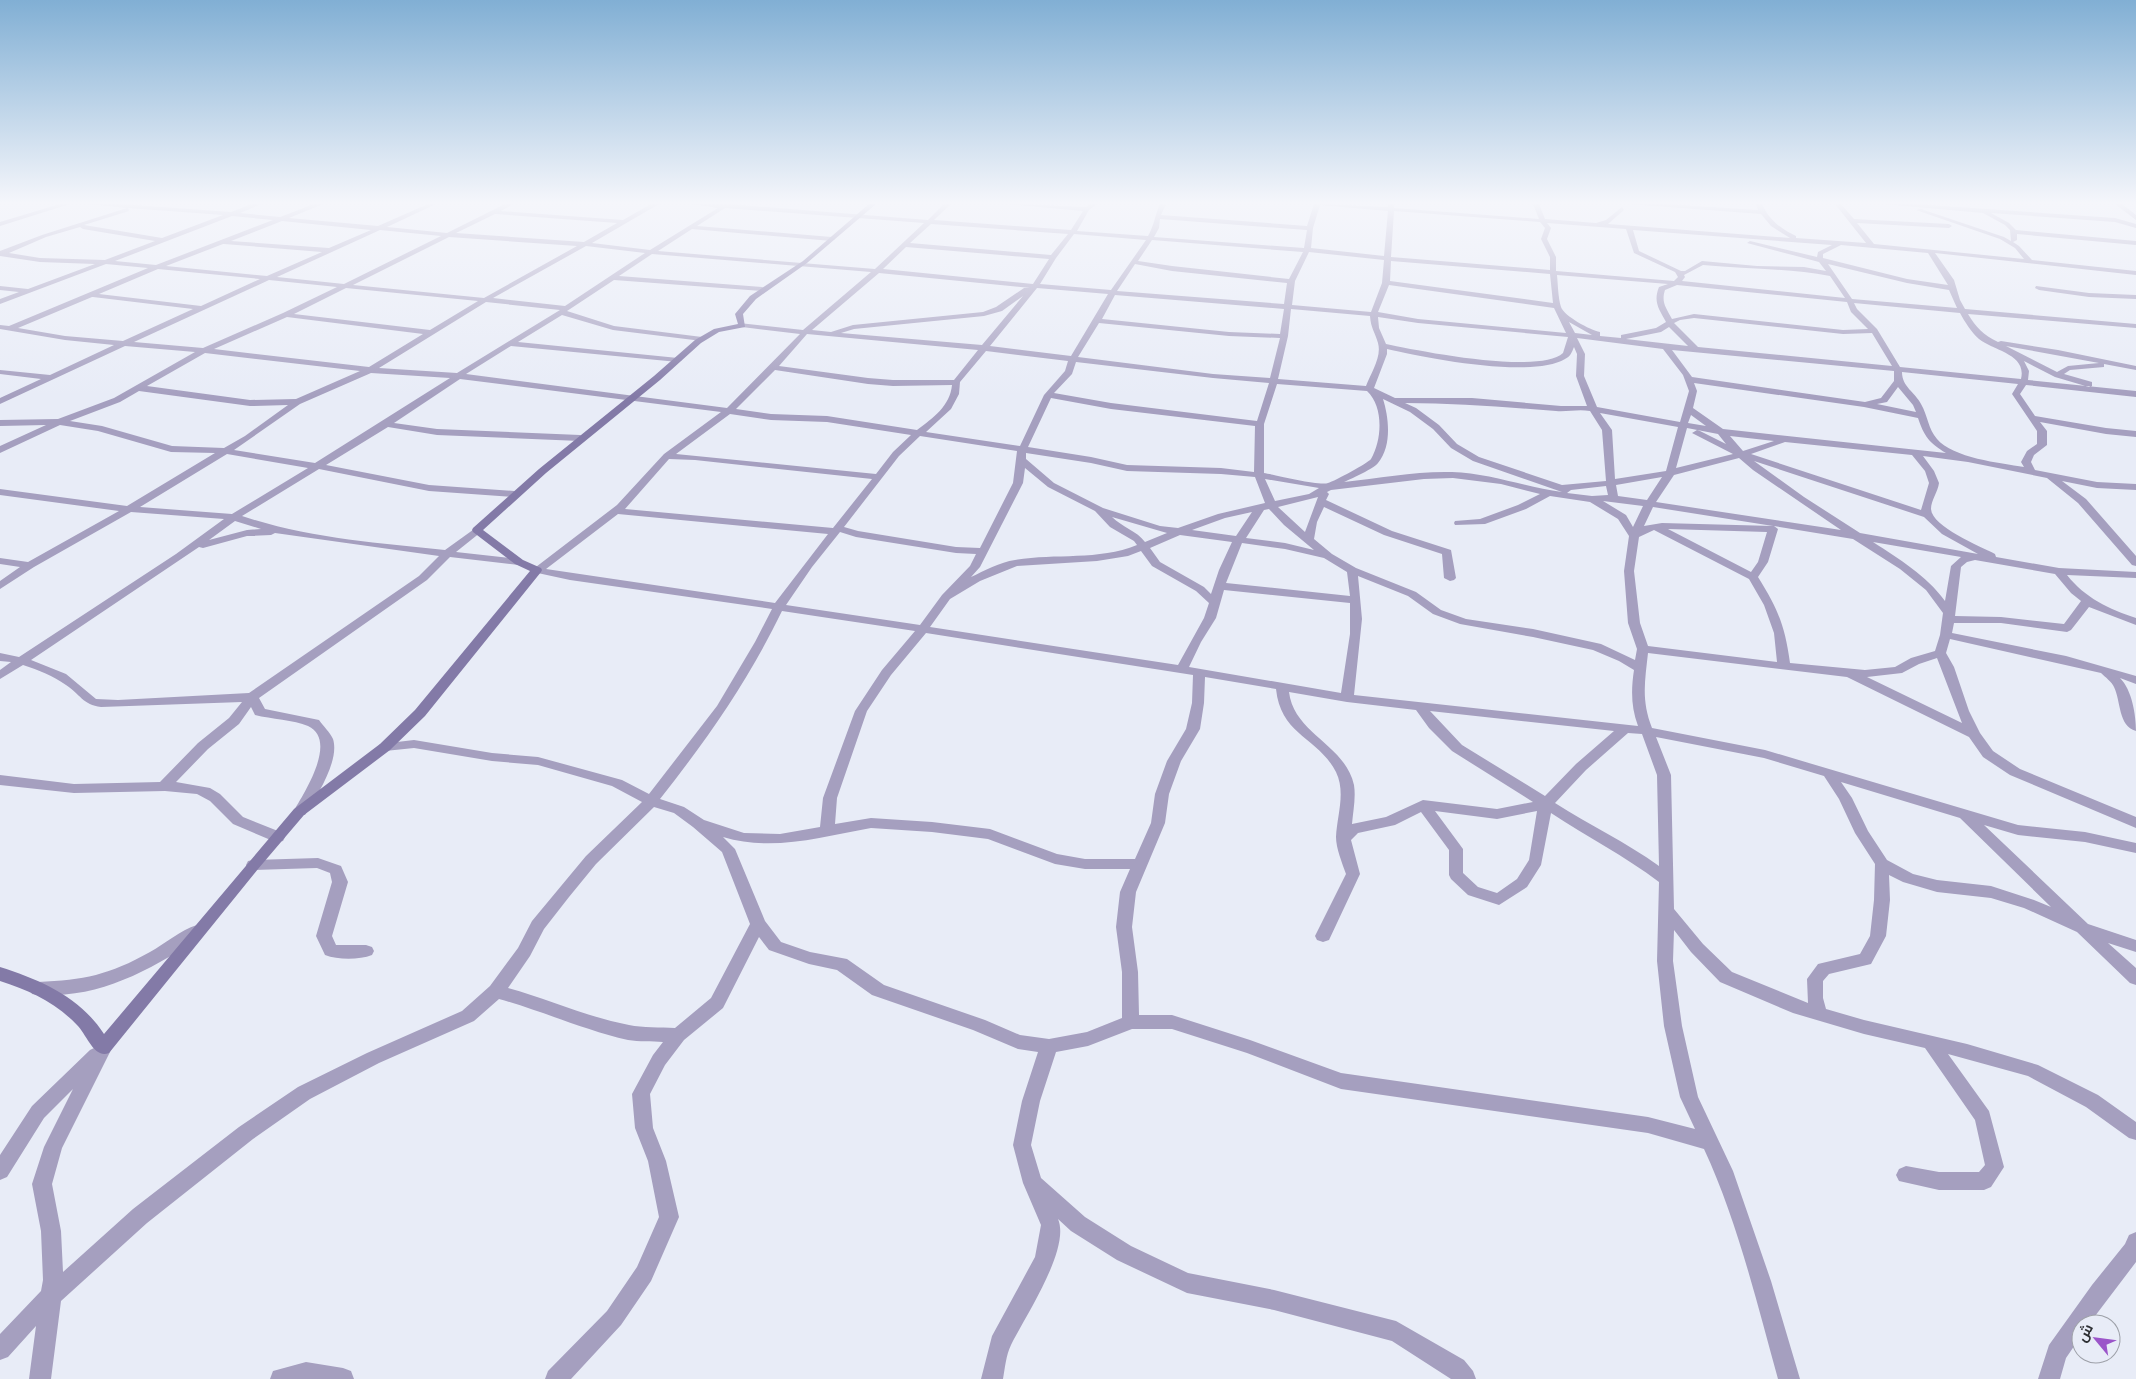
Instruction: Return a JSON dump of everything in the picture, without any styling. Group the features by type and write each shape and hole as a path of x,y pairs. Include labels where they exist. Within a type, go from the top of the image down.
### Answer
{"street":[{"path":"0,302 90,268"},
{"path":"0,333 156,268"},
{"path":"161,268 485,300 563,310 614,328 702,338"},
{"path":"0,401 290,268"},
{"path":"0,450 59,422 116,400 204,350 286,315 380,268"},
{"path":"0,586 30,565 130,510 223,451 248,438 297,402 370,370 485,300 542,268"},
{"path":"0,675 188,550 234,517 386,424 509,343 628,268"},
{"path":"742,325 739,314 745,305 762,289 797,268"},
{"path":"849,268 1374,314 1418,321 1610,339 1666,347 1695,348 2133,394"},
{"path":"0,1171 38,1112 103,1048 253,865 300,812 384,747 420,714 537,570 616,511 667,456 730,410 794,347 806,332 880,268"},
{"path":"0,1349 51,1296 140,1216 246,1133 296,1099 373,1058 468,1016 496,991 524,952 538,925 564,892 591,860 651,801 722,708 761,642 779,606 808,566 906,442 937,419 948,407 955,394 956,382 1035,286 1046,268"},
{"path":"826,830 830,798 862,711 886,673 923,629 946,597 975,567 1018,483 1022,455 1048,395 1069,372 1073,359 1129,268"},
{"path":"1177,268 1261,276 1291,281"},
{"path":"1298,268 1291,281 1284,336 1274,380 1260,424 1259,474 1266,506 1328,556 1352,570 1412,594 1437,612 1464,622 1533,633 1597,647 1623,658 1641,669"},
{"path":"1369,388 1384,354 1383,346 1375,328 1374,314 1386,283 1386,268"},
{"path":"1494,268 1629,278 1964,312 2136,326"},
{"path":"1553,268 1559,309 1581,354 1580,376 1593,409 1607,430 1610,483 1613,498"},
{"path":"1669,268 1679,273 1686,273 1693,268"},
{"path":"1773,268 1804,269 1833,274"},
{"path":"1828,268 1851,301 1854,310 1874,331 1898,370 1898,381 1884,400 1861,405"},
{"path":"1853,268 1907,281 1952,288"},
{"path":"1942,268 1956,300 1972,327 1983,338 2058,375 2133,394"},
{"path":"2095,268 2136,273"},
{"path":"1679,273 1682,277 1676,283 1662,289 1659,298 1660,305 1686,341 1695,348"},
{"path":"614,278 762,289"},
{"path":"1386,283 1559,309 1590,332 1610,339 1637,336 1658,330 1678,318 1694,316 1843,332 1874,331"},
{"path":"826,334 853,327 984,314 999,309 1035,286"},
{"path":"0,288 30,291"},
{"path":"2039,288 2089,295 2136,297"},
{"path":"92,296 203,308"},
{"path":"286,315 432,333"},
{"path":"1097,321 1229,334 1284,336"},
{"path":"163,787 203,746 234,721 252,697 423,578 514,494 580,438 678,360 702,338 714,332 742,325 985,348 1213,376 1369,388 1413,410 1436,427 1454,446 1476,459 1592,499 1622,517 1634,536"},
{"path":"0,327 65,338 204,350 370,370 458,376 632,397 771,417 828,419 920,432 1022,455 1091,460 1127,468 1259,474 1328,487 1424,476 1453,475 1501,481 1549,493 1592,499 1613,498 1857,536 2059,571 2136,575"},
{"path":"1383,346 1439,357 1528,365 1548,364 1563,358 1570,347 1572,336"},
{"path":"1991,342 2025,346 2136,368"},
{"path":"509,343 678,360"},
{"path":"1666,347 1688,379 1693,391 1670,473 1649,504 1634,536 1629,571 1634,623 1643,649 1637,692 1640,716 1648,731 1664,775 1667,880 1665,961 1673,1026 1689,1097 1724,1171 1760,1281 1789,1379"},
{"path":"2012,353 2025,367 2026,377 2016,394 2042,432 2042,445 2030,453 2026,462 2032,473"},
{"path":"2058,375 2068,368 2136,364"},
{"path":"772,367 868,381 893,383 956,382"},
{"path":"0,372 51,377"},
{"path":"1688,379 1922,416"},
{"path":"1898,381 1917,404 1927,431 1935,443 1947,451 1968,459"},
{"path":"139,388 250,402 297,402"},
{"path":"946,597 976,579 1015,563 1097,558 1128,553 1177,532 1222,516 1312,496 1374,462 1383,440 1383,412 1378,397 1369,388"},
{"path":"1048,395 1110,406 1260,424"},
{"path":"1395,400 1472,401 1561,409 1580,407 1723,433 1785,441 1915,452 1968,459 2098,485 2136,487"},
{"path":"1688,408 1702,420 1723,433 1756,468 1904,567 1930,588 1949,616"},
{"path":"2032,418 2106,431 2136,434"},
{"path":"0,423 59,422 99,428 170,449 223,451 316,466 428,488 514,494"},
{"path":"386,424 437,432 580,438"},
{"path":"1683,426 1742,455 1769,462 1797,473 1928,515 1944,532 2005,562"},
{"path":"1562,488 1610,483 1670,473 1742,455 1785,441"},
{"path":"1915,452 1933,478 1934,489 1926,503 1928,515"},
{"path":"1022,455 1051,485 1099,509 1159,529 1285,546 1328,556"},
{"path":"667,456 696,457 879,478"},
{"path":"2049,476 2082,501 2136,563"},
{"path":"1308,541 1312,522 1328,487"},
{"path":"0,492 130,510 234,517 283,531 519,562"},
{"path":"1458,522 1481,522 1522,507 1549,493"},
{"path":"1320,501 1357,520 1400,537 1447,552 1450,578"},
{"path":"1182,670 1195,642 1210,618 1224,570 1239,540 1266,506"},
{"path":"1099,509 1114,525 1138,539 1145,546 1156,564 1200,589 1215,603"},
{"path":"616,511 684,516 780,529 837,530 956,550 982,552"},
{"path":"1634,536 1648,528 1656,527 1802,528"},
{"path":"1656,527 1753,577 1770,605 1780,633 1784,666"},
{"path":"1753,577 1764,562 1773,529"},
{"path":"477,530 519,562 537,570 570,577 779,606 1199,672 1347,698 1648,731 1765,754 2018,830 2085,837 2136,848"},
{"path":"188,550 216,540 246,533 283,531"},
{"path":"1974,557 1963,560 1956,566 1946,635 1940,653 1948,667 1963,711 1974,734 1988,754 2015,772 2136,823"},
{"path":"0,561 30,565"},
{"path":"1347,698 1357,626 1352,570"},
{"path":"2059,571 2069,585 2087,602 2136,622"},
{"path":"1220,586 1312,597 1356,600"},
{"path":"1949,616 2067,628 2087,602"},
{"path":"1946,635 2130,675 2136,680"},
{"path":"1643,649 1865,674 1898,670 1915,661 1940,653"},
{"path":"0,657 24,660 54,672 80,688 92,702 113,705 135,702 209,701 252,697"},
{"path":"2105,670 2120,685 2130,721 2136,727"},
{"path":"1130,1022 1130,972 1124,927 1128,892 1158,823 1162,794 1174,760 1193,729 1198,703 1199,672"},
{"path":"1846,673 1974,734"},
{"path":"1282,687 1285,706 1301,730 1322,746 1340,766 1347,786 1342,840 1352,874 1324,936"},
{"path":"252,697 260,712 314,723 326,739 326,757 316,784 300,812"},
{"path":"1420,706 1434,725 1457,748 1587,830 1635,856 1667,880"},
{"path":"1423,805 1456,849 1456,875 1473,891 1499,899 1522,883 1536,861 1546,804 1581,767 1625,729"},
{"path":"384,747 414,744 492,757 538,761 617,783 651,801 679,810 698,823 728,849 758,924 775,946 809,958 840,964 878,990 979,1024 1018,1042 1049,1046 1088,1038 1130,1022 1172,1022 1250,1047 1341,1081 1648,1125 1710,1142"},
{"path":"1829,774 1846,798 1862,833 1882,864 1908,878 1938,886 1991,892 2029,904 2078,927 2136,946"},
{"path":"0,780 40,786 97,790 163,787 198,789 217,798 231,816 248,826 278,837"},
{"path":"1342,840 1353,829 1390,821 1423,805 1497,814 1546,804"},
{"path":"1964,814 2019,865 2078,927 2136,978"},
{"path":"698,823 744,838 780,839 870,823 942,828 990,834 1054,859 1085,864 1140,864"},
{"path":"2118,844 2136,843"},
{"path":"253,865 318,862 336,870 340,882 324,936 331,951 366,951"},
{"path":"1819,1014 1815,998 1815,979 1824,969 1865,958 1878,936 1882,900 1882,864"},
{"path":"1667,910 1697,948 1726,977 1793,1006 1819,1014 1864,1027 1967,1051 2032,1070 2092,1101 2136,1132"},
{"path":"556,1379 614,1318 644,1274 669,1217 657,1161 644,1128 641,1094 659,1060 678,1036 717,1003 758,924"},
{"path":"38,989 80,986 116,976 163,954 203,927"},
{"path":"0,974 59,998 92,1028 103,1048"},
{"path":"496,991 547,1006 586,1021 630,1033 678,1036"},
{"path":"1906,1175 1939,1181 1984,1181 1995,1167 1983,1117 1930,1042"},
{"path":"992,1379 1000,1344 1026,1300 1045,1258 1051,1225 1033,1183 1022,1145 1030,1101 1049,1046"},
{"path":"40,1379 53,1280 51,1231 42,1184 53,1147 103,1048"},
{"path":"1033,1183 1078,1224 1124,1253 1187,1283 1274,1300 1396,1332 1456,1368 1465,1379"},
{"path":"2049,1379 2057,1353 2099,1292 2132,1251 2136,1242"},
{"path":"281,1379 306,1374 343,1379"}]}
